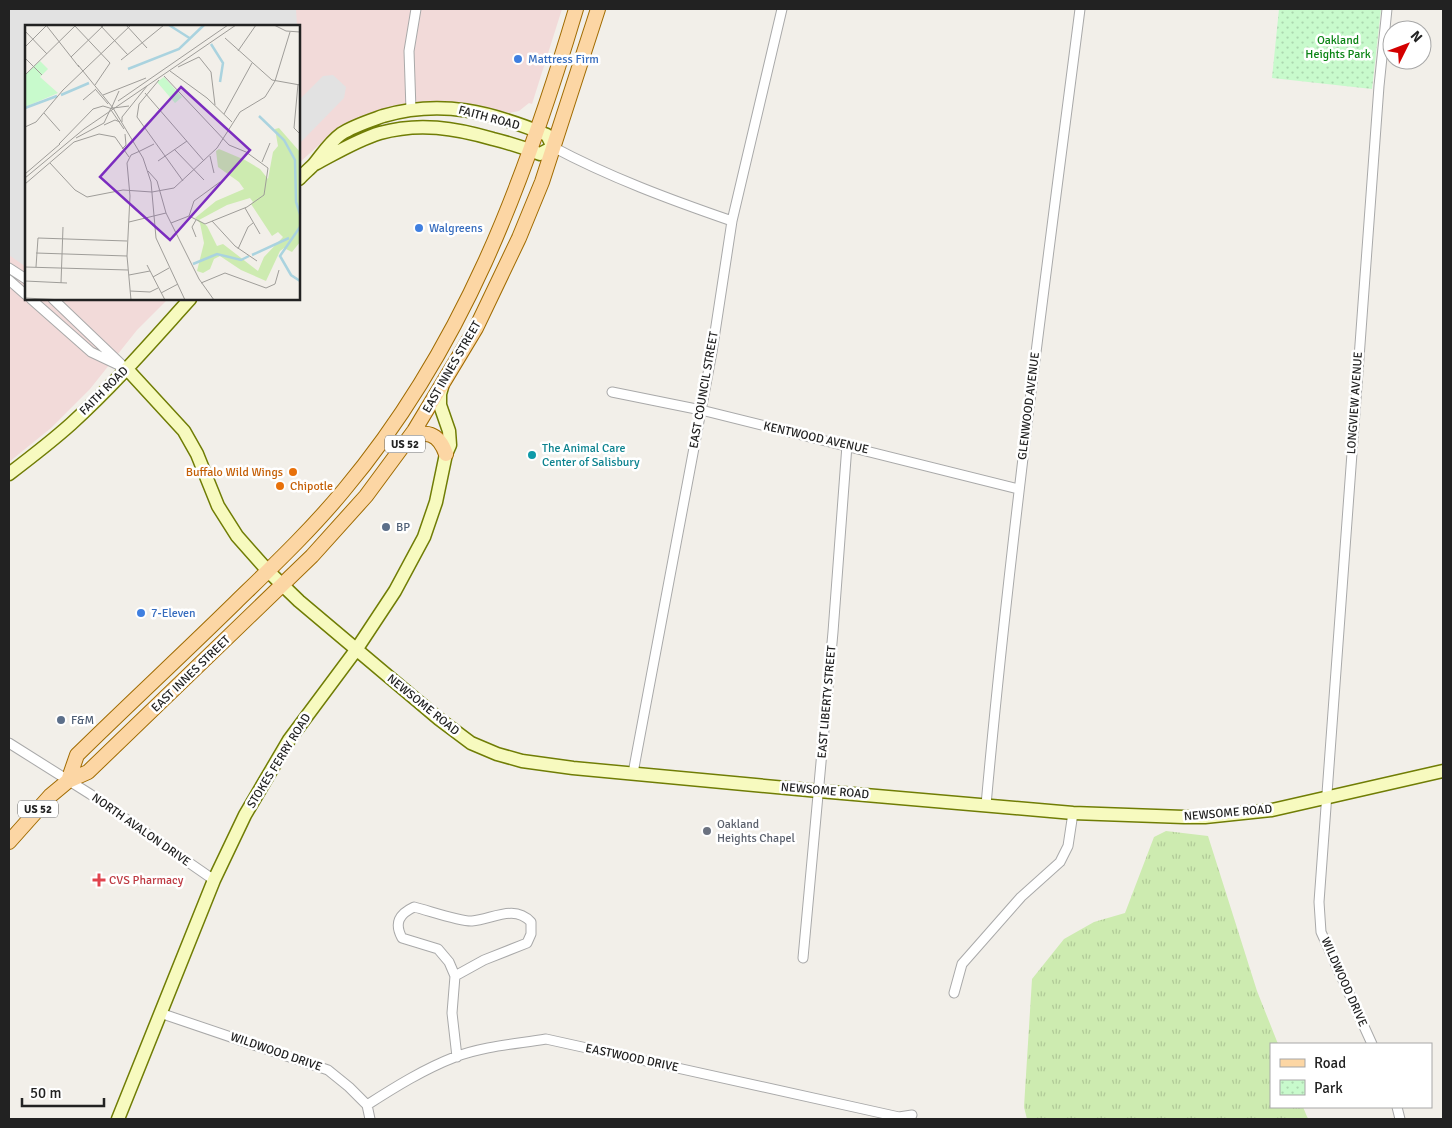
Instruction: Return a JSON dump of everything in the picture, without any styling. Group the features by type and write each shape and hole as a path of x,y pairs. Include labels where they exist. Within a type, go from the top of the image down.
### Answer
{"main road":[{"name":"EAST INNES STREET","path":"68,781 77,756 305,534 345,489 382,442 416,391 447,340 483,268 507,213 537,131 576,9"},
{"name":"EAST INNES STREET","path":"9,842 42,803 68,781 88,772 282,586 353,512 402,448 442,387 476,328 511,256 542,182 598,9"},
{"path":"402,448 415,437 428,434 440,441 446,454"}],"street":[{"path":"411,110 408,78 409,50 416,9"},
{"name":"EAST COUNCIL STREET","path":"633,773 712,352 732,221 782,9"},
{"name":"GLENWOOD AVENUE","path":"986,805 1018,489 1080,9"},
{"name":"LONGVIEW AVENUE","path":"1326,798 1379,86 1387,9"},
{"name":"FAITH ROAD","path":"300,178 315,164 330,144 346,132 372,120 411,110 431,108 462,109 537,131 546,135 552,147 580,162 663,196 732,221"},
{"name":"FAITH ROAD","path":"315,164 342,149 370,137 413,127 453,129 540,154 552,147"},
{"path":"9,268 25,278"},
{"path":"9,280 25,294"},
{"path":"32,300 91,352 127,369"},
{"path":"54,300 127,369"},
{"name":"FAITH ROAD","path":"9,474 71,424 127,369 189,300"},
{"name":"NEWSOME ROAD","path":"127,369 184,431 197,454 221,511 238,536 282,586 446,725 482,748 504,756 536,763 819,791 1153,817 1205,817 1272,810 1443,771"},
{"name":"STOKES FERRY ROAD","path":"118,1119 214,880 245,815 283,750 356,650 395,591 421,543 436,502 446,454 450,445 450,438 440,405 442,387"},
{"name":"KENTWOOD AVENUE","path":"612,392 701,410 1018,489"},
{"name":"EAST LIBERTY STREET","path":"803,958 819,791 847,445"},
{"name":"NORTH AVALON DRIVE","path":"9,743 214,880"},
{"name":"WILDWOOD DRIVE","path":"1326,798 1319,902 1322,932 1372,1043"},
{"path":"954,994 962,964 1021,897 1060,862 1068,846 1073,812"},
{"path":"455,976 484,960 527,943 531,934 531,922 524,915 513,913 470,921 414,907 404,911 399,920 398,930 402,938 438,949 449,962 455,976 452,1013 457,1056"},
{"name":"WILDWOOD DRIVE","path":"160,1013 328,1070 350,1087 367,1105"},
{"name":"EASTWOOD DRIVE","path":"367,1105 434,1066 457,1056 498,1046 546,1039 899,1117 910,1116"},
{"path":"367,1105 370,1119"}],"shaded area":[{"path":"9,9 562,9 532,104 529,103 519,111 509,113 497,110 497,113 441,104 328,137 300,162 300,25 25,25 25,300 167,300 137,330 90,389 51,428 9,462"},
{"path":"9,9 296,9 297,25 25,25 25,266 9,255"},
{"path":"333,75 346,87 344,98 300,143 300,99 323,76"}],"green space":[{"name":"Oakland Heights Park","path":"1279,9 1381,9 1372,89 1272,78"},
{"path":"1166,831 1208,836 1257,991 1278,1043 1270,1043 1270,1108 1303,1108 1308,1119 1027,1119 1024,1107 1032,979 1064,939 1094,922 1125,913 1154,837"}],"place":[{"name":"Mattress Firm","path":"518,59"},
{"name":"Walgreens","path":"419,228"},
{"name":"The Animal Care Center of Salisbury","path":"532,455"},
{"name":"Buffalo Wild Wings","path":"293,472"},
{"name":"Chipotle","path":"280,486"},
{"name":"BP","path":"386,527"},
{"name":"7-Eleven","path":"141,613"},
{"name":"F&M","path":"61,720"},
{"name":"Oakland Heights Chapel","path":"707,831"},
{"name":"CVS Pharmacy","path":"99,880"}]}
